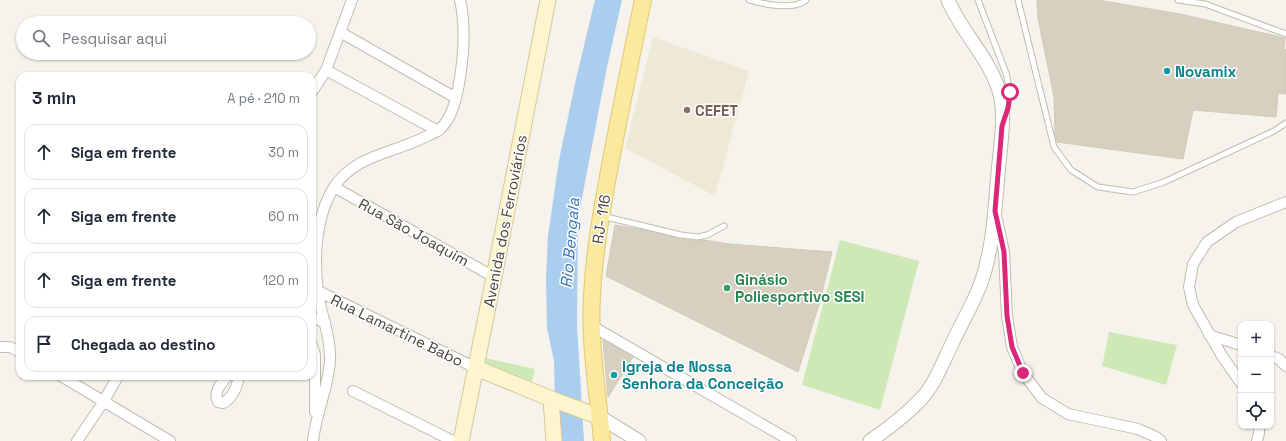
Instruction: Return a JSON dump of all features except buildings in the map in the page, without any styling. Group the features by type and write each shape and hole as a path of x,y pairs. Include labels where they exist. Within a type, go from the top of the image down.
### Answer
{"main road":[{"name":"Avenida dos Ferroviários","path":"461,441 548,0"},
{"name":"RJ- 116","path":"602,441 596,416 592,296 601,216 618,120 644,0"},
{"path":"476,368 596,416"},
{"path":"553,400 554,441"}],"street":[{"path":"316,86 326,70 352,0"},
{"path":"313,441 330,360 326,323 318,291 318,232 323,212 334,187 347,172 358,164 384,152 417,142 438,131 448,119 456,98 464,40 463,11 460,0"},
{"path":"870,441 893,425 909,411 923,397 936,377 980,284 988,258 995,211 1002,126 1001,98 994,77 981,54 953,13 948,0"},
{"path":"340,32 456,98"},
{"path":"326,70 438,131"},
{"name":"Rua São Joaquim","path":"334,187 494,278"},
{"path":"1238,378 1209,335 1193,305 1189,286 1193,264 1207,242 1236,222 1286,202"},
{"path":"995,211 1004,252 1007,316 1012,347 1023,373 1042,398 1068,414 1138,429 1156,437 1161,441"},
{"name":"Rua Lamartine Babo","path":"318,291 476,368"},
{"path":"316,319 326,323"},
{"path":"592,326 791,441"},
{"path":"1209,335 1238,345"},
{"path":"5,347 16,351"},
{"path":"1273,357 1286,366"},
{"path":"68,380 170,441"},
{"path":"77,441 104,401 116,380"},
{"path":"223,380 219,385 216,393 218,402 223,403 229,400 235,391 238,380"},
{"path":"315,380 315,428"},
{"path":"353,391 453,441"},
{"path":"596,416 639,441"},
{"path":"1257,441 1259,429"}],"lane":[{"path":"749,0 784,6 806,0"},
{"path":"978,0 1006,74 1010,92 1008,108 1002,126"},
{"path":"1018,0 1054,147 1071,170 1098,187 1133,192 1164,182 1274,131 1286,123"},
{"path":"1178,0 1204,4 1286,34"},
{"path":"601,216 681,235 698,237 707,235 724,226"}],"shaded area":[{"name":"CEFET","path":"653,37 749,71 715,196 625,148"}],"green space":[{"path":"840,240 919,261 880,410 802,385"},
{"path":"1109,332 1177,345 1166,385 1102,366"},
{"path":"485,358 535,369 532,382 485,370"}],"water":[{"name":"Rio Bengala","path":"595,0 622,0 607,67 578,219 577,325 584,441 556,441 554,361 547,328 546,277 548,236 559,160"}],"place":[{"name":"Novamix","path":"1167,71"},
{"name":"CEFET","path":"687,110"},
{"name":"Ginásio Poliesportivo SESI","path":"727,288"},
{"name":"Igreja de Nossa Senhora da Conceição","path":"614,375"}],"route":[{"path":"1010,92 1008,108 1002,126 995,211 1004,252 1007,316 1012,347 1023,373"}]}
